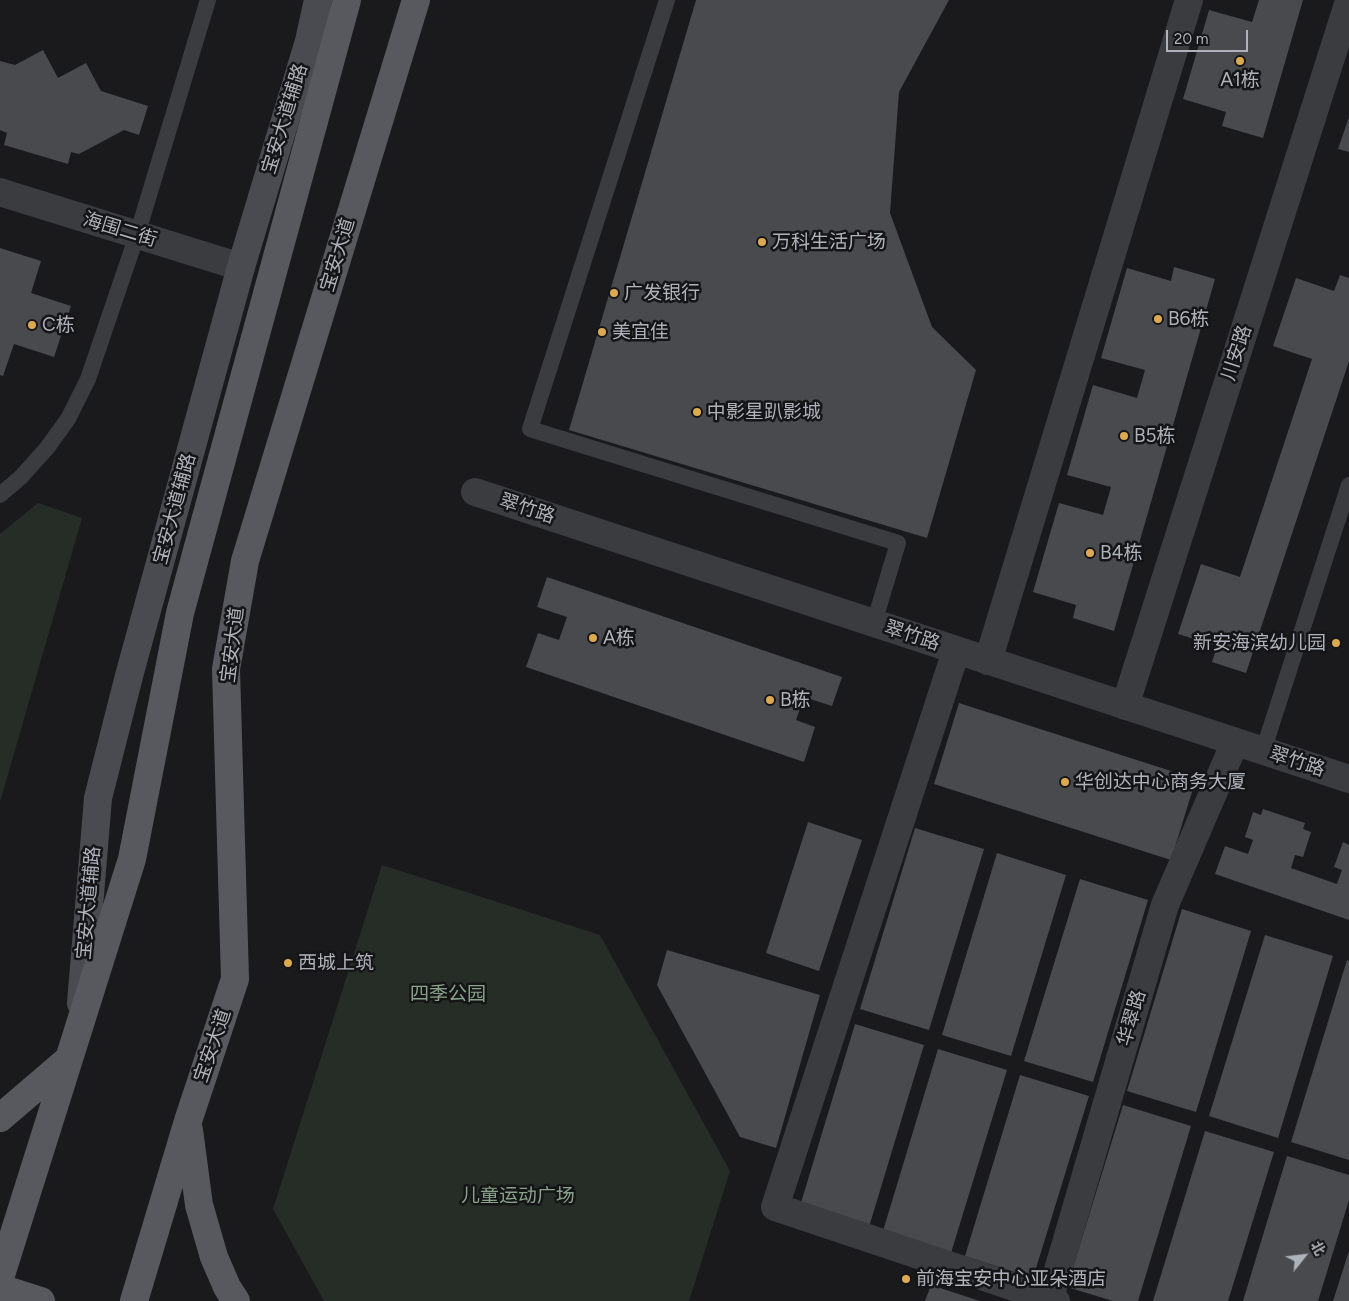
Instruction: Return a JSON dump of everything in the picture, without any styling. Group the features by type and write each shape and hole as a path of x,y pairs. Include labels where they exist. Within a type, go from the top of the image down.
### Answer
{"main road":[{"name":"宝安大道辅路","path":"79,1027 98,798 129,676 241,267 309,41 318,0"},
{"path":"0,1278 132,859 180,613 347,0"},
{"name":"宝安大道","path":"134,1301 188,1120 235,979 226,669 245,561 416,0"},
{"path":"0,1118 69,1058"},
{"path":"188,1120 199,1205 214,1257 236,1301"},
{"path":"0,1288 41,1301"}],"street":[{"path":"988,661 1189,0"},
{"name":"川安路","path":"1125,706 1349,0"},
{"name":"海围二街","path":"0,192 241,267"},
{"name":"翠竹路","path":"475,492 1349,779"},
{"path":"956,650 775,1207 1052,1300"},
{"name":"华翠路","path":"1052,1300 1165,905 1235,742"}],"lane":[{"path":"0,494 21,477 47,448 68,419 88,379 137,235 208,0"},
{"path":"667,0 530,429 898,543 874,623"},
{"path":"1263,751 1349,485"}],"green space":[{"path":"38,503 82,518 0,802 0,534"},
{"name":"四季公园","path":"382,865 600,935 730,1171 689,1301 324,1301 273,1209"}],"building":[{"name":"万科生活广场","path":"696,0 949,0 899,92 890,213 932,327 976,370 927,538 569,430"},
{"name":"A1栋","path":"1259,0 1303,0 1263,138 1222,126 1226,112 1183,99 1209,10 1252,22"},
{"path":"43,50 58,78 86,63 101,91 148,106 139,135 124,130 79,154 71,152 68,164 4,145 7,133 0,130 0,61 15,65"},
{"path":"1349,117 1349,152 1338,149"},
{"name":"C栋","path":"0,248 41,261 31,293 71,306 54,357 14,344 3,376 0,375"},
{"path":"1174,267 1215,279 1114,631 1073,618 1076,605 1033,592 1059,503 1103,515 1111,487 1067,475 1093,385 1137,398 1145,370 1101,358 1127,268 1171,281"},
{"path":"1340,275 1349,278 1349,361 1246,673 1212,662 1217,646 1178,634 1201,564 1240,577 1312,359 1273,346 1296,278 1334,291"},
{"path":"547,577 842,677 832,706 804,697 796,720 815,727 804,762 526,667 538,633 559,640 567,617 537,607"},
{"name":"华创达中心商务大厦","path":"959,703 1196,779 1171,860 934,784"},
{"path":"1263,809 1305,823 1303,829 1311,832 1303,857 1295,855 1291,868 1337,884 1342,870 1334,867 1343,842 1349,845 1349,920 1215,874 1225,846 1248,854 1253,840 1245,837 1253,812 1261,815"},
{"path":"808,822 862,840 819,971 766,953"},
{"path":"915,828 984,849 929,1030 860,1009"},
{"path":"997,853 1066,875 1011,1056 942,1035"},
{"path":"1080,879 1148,900 1093,1082 1024,1061"},
{"path":"1182,909 1251,931 1196,1112 1127,1091"},
{"path":"1265,935 1333,956 1278,1138 1209,1116"},
{"path":"667,950 820,995 776,1148 740,1137 657,985"},
{"path":"1347,960 1349,961 1349,1160 1291,1142"},
{"path":"855,1024 924,1045 869,1227 800,1206"},
{"path":"938,1049 1007,1070 951,1253 883,1231"},
{"path":"1020,1075 1089,1096 1033,1278 965,1256"},
{"path":"1123,1105 1191,1126 1138,1301 1113,1301 1067,1287"},
{"path":"1205,1131 1274,1152 1228,1301 1153,1301"},
{"path":"1287,1156 1349,1175 1349,1200 1318,1301 1243,1301"},
{"path":"1349,1251 1349,1301 1333,1301"},
{"path":"931,1285 980,1301 925,1301"}],"place":[{"name":"A1栋","path":"1240,61"},
{"name":"万科生活广场","path":"762,242"},
{"name":"广发银行","path":"614,293"},
{"name":"B6栋","path":"1158,319"},
{"name":"C栋","path":"32,325"},
{"name":"美宜佳","path":"602,332"},
{"name":"中影星趴影城","path":"697,412"},
{"name":"B5栋","path":"1124,436"},
{"name":"B4栋","path":"1090,553"},
{"name":"A栋","path":"593,638"},
{"name":"新安海滨幼儿园","path":"1336,643"},
{"name":"B栋","path":"770,700"},
{"name":"华创达中心商务大厦","path":"1065,782"},
{"name":"西城上筑","path":"288,963"},
{"name":"前海宝安中心亚朵酒店","path":"906,1279"}],"park label":[{"name":"儿童运动广场","path":"518,1196"}]}
